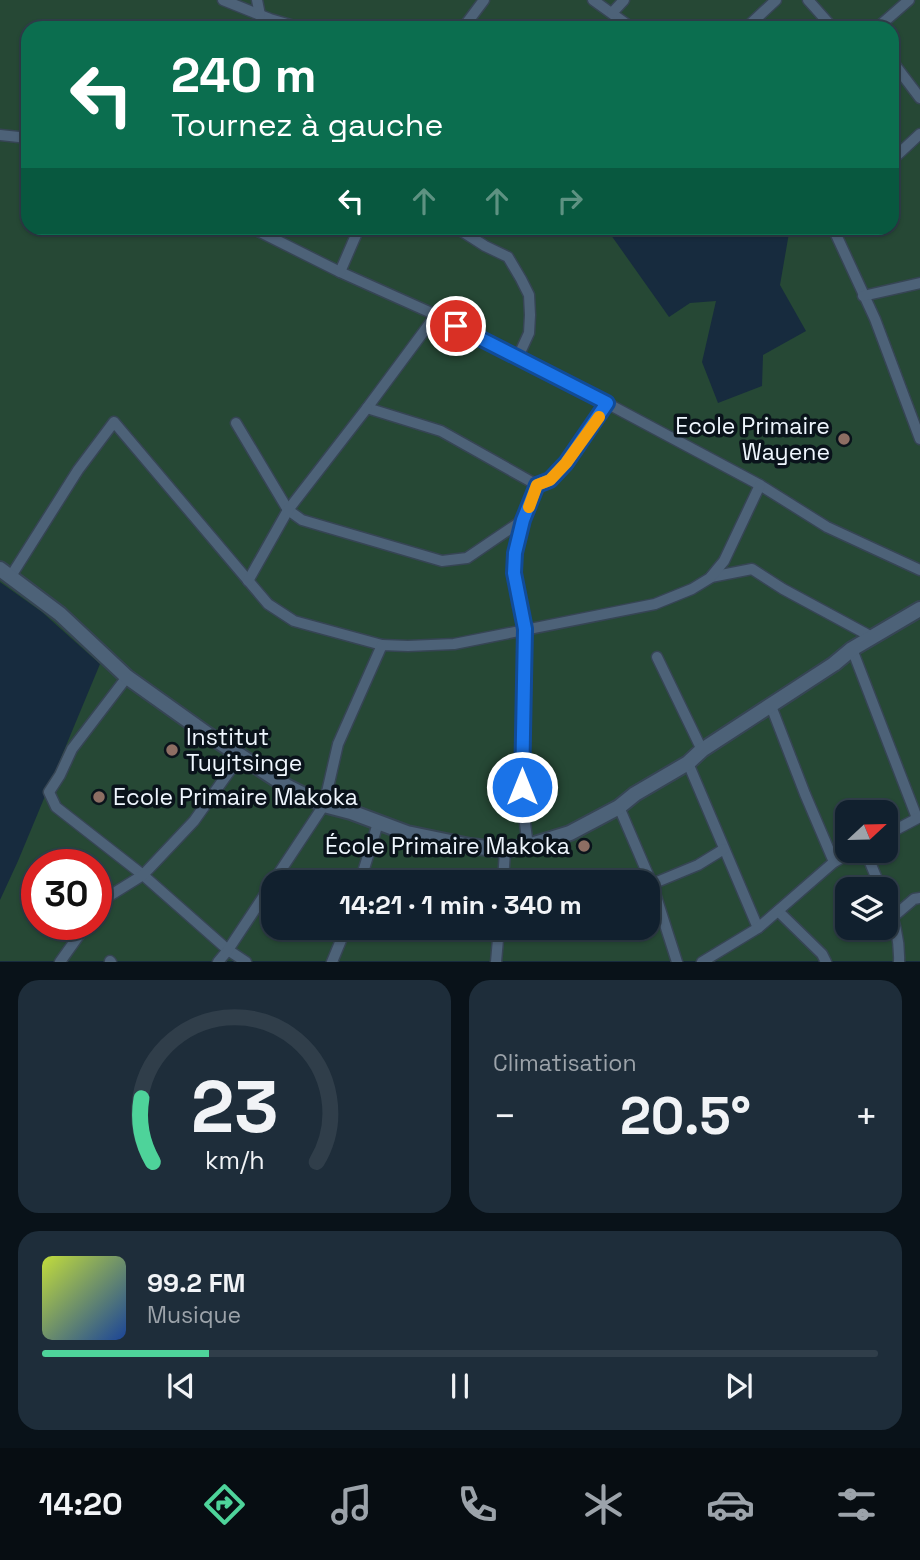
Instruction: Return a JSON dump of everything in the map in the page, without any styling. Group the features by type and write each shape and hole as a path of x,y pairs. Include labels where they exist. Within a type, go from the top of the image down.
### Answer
{"street":[{"path":"223,0 279,21"},
{"path":"257,0 260,15"},
{"path":"468,21 484,0"},
{"path":"593,0 623,21"},
{"path":"612,13 624,0"},
{"path":"754,21 776,0"},
{"path":"808,0 827,21"},
{"path":"885,21 909,0"},
{"path":"899,70 920,99"},
{"path":"899,154 920,134"},
{"path":"0,135 21,137"},
{"path":"266,235 518,357 760,485 827,527 920,570"},
{"path":"340,272 356,235"},
{"path":"468,235 508,257 528,295 529,333 518,357"},
{"path":"836,235 875,319 920,439"},
{"path":"863,296 920,283"},
{"path":"248,582 288,510 436,315"},
{"path":"528,846 521,773 525,629 514,573 515,553 523,520 537,485 550,480 566,463 607,403"},
{"path":"367,408 441,431 537,485"},
{"path":"760,485 724,561 710,578 692,589 655,604 454,644 382,645 294,621 268,604 114,422 5,572 60,614 127,677 288,787 324,805 407,833 505,850 570,833 619,807 834,664 852,649 920,610"},
{"path":"236,422 288,510 302,520 442,561 467,558 523,520"},
{"path":"710,578 752,569 783,589 872,636"},
{"path":"218,961 324,805 338,744 382,645"},
{"path":"852,649 918,817 898,828"},
{"path":"657,657 702,750"},
{"path":"127,677 72,749 49,792 56,807 143,875 228,950 246,961"},
{"path":"702,961 758,928 834,862 771,706"},
{"path":"112,894 143,875 194,821 241,755"},
{"path":"688,763 758,928"},
{"path":"619,807 646,870"},
{"path":"364,870 378,823"},
{"path":"660,881 698,865 724,849"},
{"path":"504,870 505,850"},
{"path":"898,913 914,899 920,898"},
{"path":"660,909 677,961"},
{"path":"778,911 822,954 825,961"},
{"path":"60,961 75,940"},
{"path":"332,961 341,940"},
{"path":"496,961 498,940"},
{"path":"898,940 899,961"}],"green space":[{"path":"0,0 920,0 920,961 0,961 0,900 21,854 21,940 112,940 112,849 23,849 100,664 42,612 0,582"}],"slow traffic":[{"path":"529,507 537,485 550,480 566,463 599,417"}],"place":[{"name":"Ecole Primaire Wayene","path":"844,439"},
{"name":"Institut Tuyitsinge","path":"172,750"},
{"name":"Ecole Primaire Makoka","path":"99,797"},
{"name":"École Primaire Makoka","path":"584,846"}],"route":[{"path":"456,326 607,403 566,463 550,480 537,485 523,520 515,553 514,573 525,629 522,787"}]}
